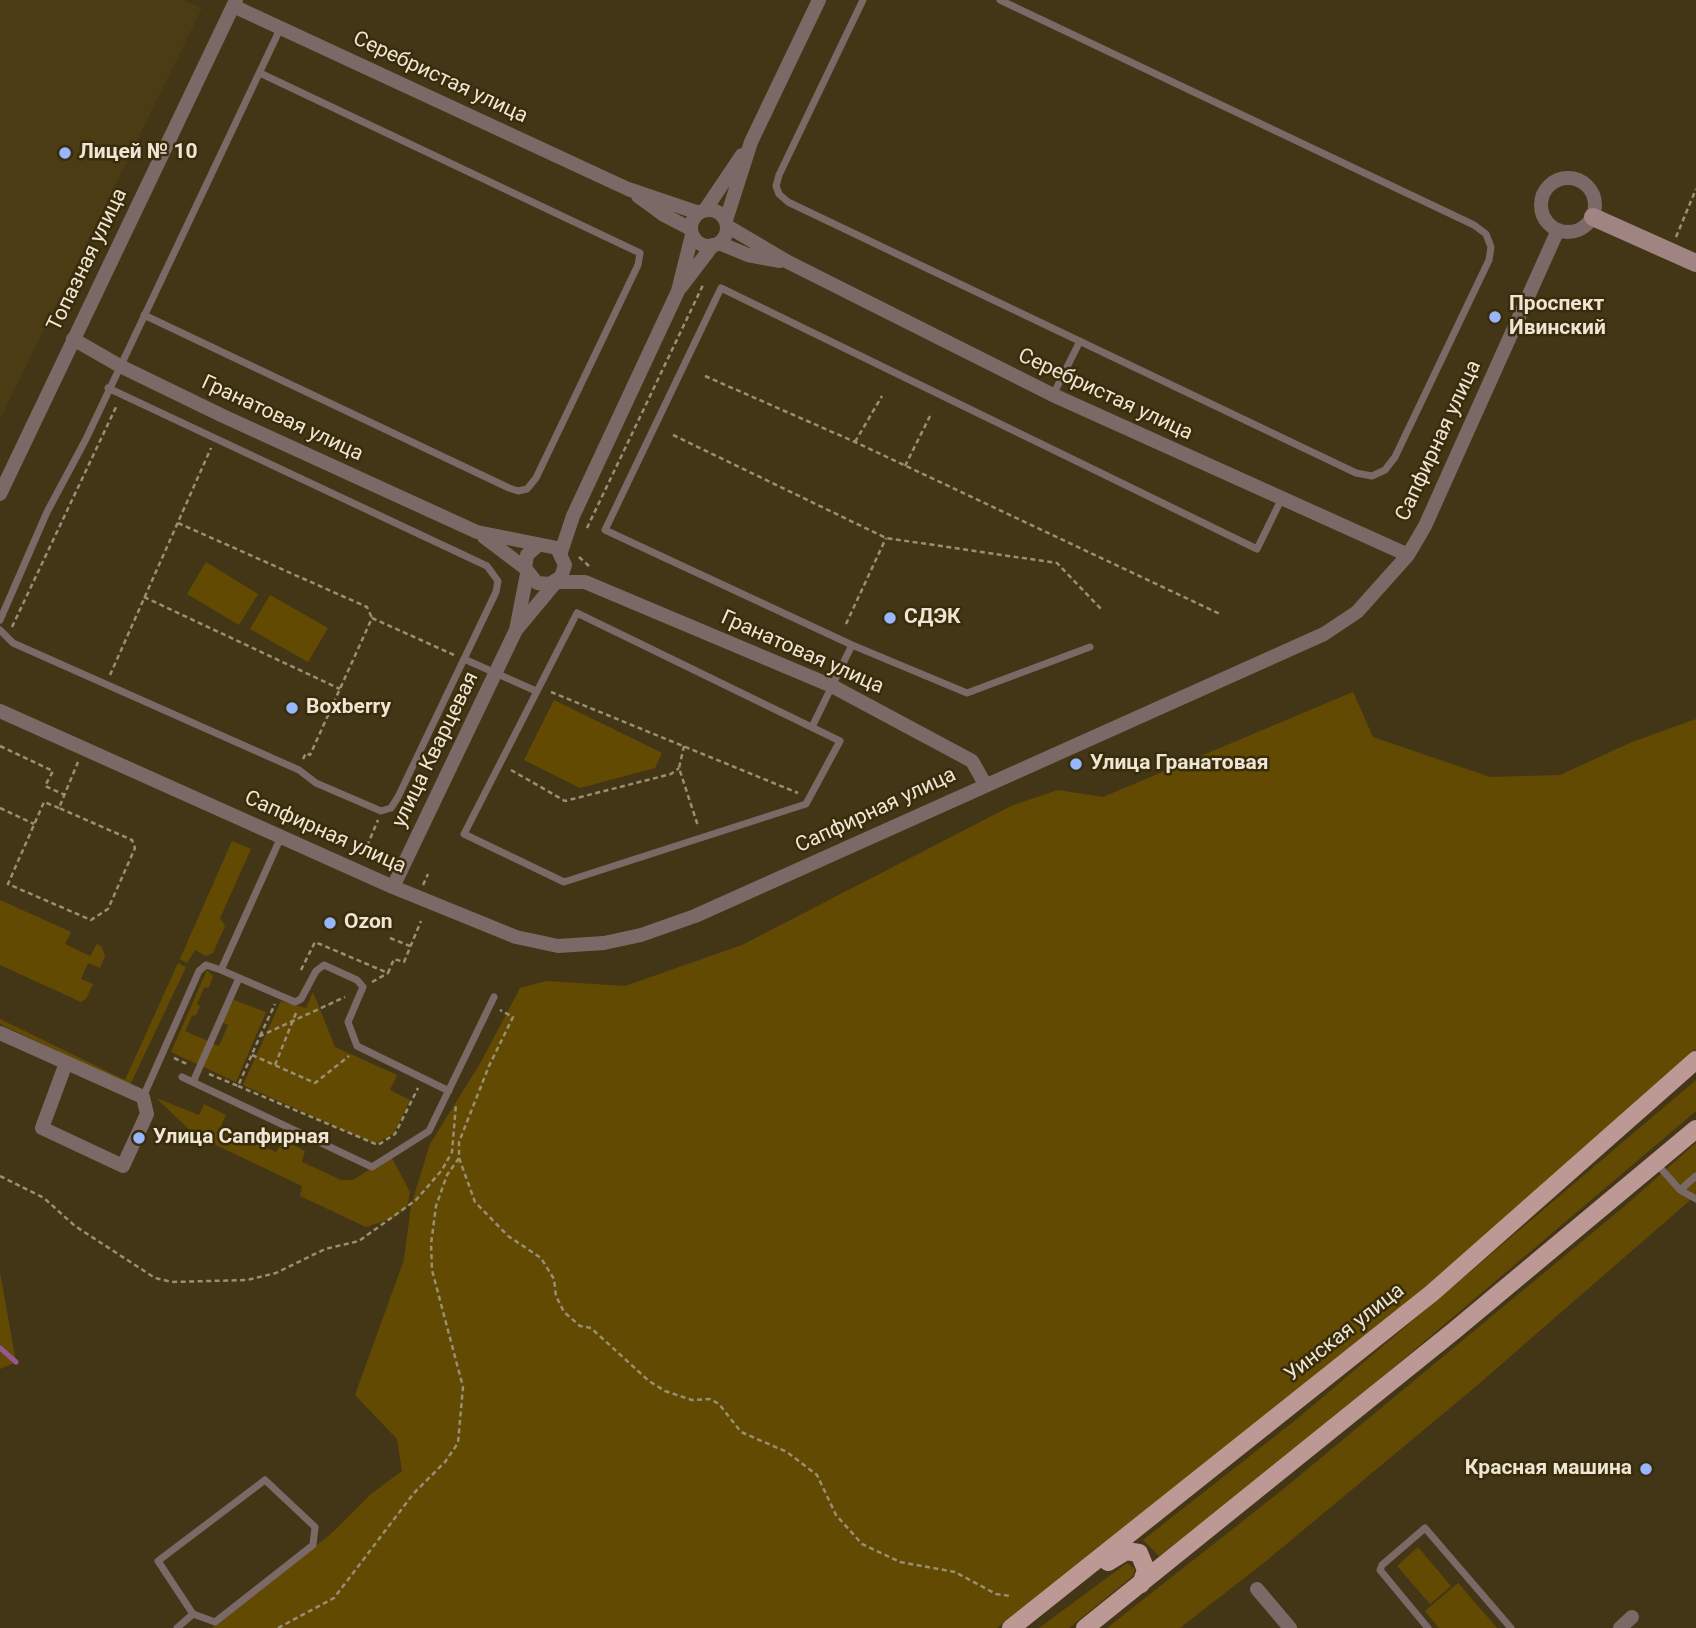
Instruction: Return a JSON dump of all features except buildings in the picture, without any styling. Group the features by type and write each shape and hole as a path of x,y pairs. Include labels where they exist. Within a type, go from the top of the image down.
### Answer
{"main road":[{"name":"Уинская улица","path":"1011,1628 1432,1293 1696,1060"},
{"path":"1085,1628 1657,1164 1696,1129"},
{"path":"1025,1628 1126,1551 1134,1551 1144,1558 1146,1570 1141,1584"}],"street":[{"path":"678,291 716,244 726,223 751,142 819,0"},
{"name":"Серебристая улица","path":"235,3 628,189"},
{"name":"Топазная улица","path":"0,494 235,3"},
{"path":"516,630 564,571 573,516 678,291 692,232 702,211 751,142"},
{"path":"1572,177 1587,184 1595,200 1593,217 1574,232 1558,230 1545,219 1541,211 1543,194 1555,181 1572,177"},
{"path":"628,189 702,211 717,211 726,223 788,262"},
{"path":"628,189 692,232 701,244 716,244 748,256 788,262"},
{"path":"1593,217 1696,263"},
{"name":"Сапфирная улица","path":"0,711 393,887 516,937 558,946 604,943 641,935 695,916 1324,634 1357,612 1408,555 1440,497 1558,230"},
{"name":"Серебристая улица","path":"788,262 1053,396 1408,555"},
{"name":"Гранатовая улица","path":"73,339 120,366 477,532 540,545"},
{"path":"516,630 527,555 573,516"},
{"name":"Гранатовая улица","path":"477,532 526,571"},
{"path":"540,545 567,554"},
{"name":"Гранатовая улица","path":"567,554 585,582"},
{"path":"526,571 543,585 556,582"},
{"name":"Гранатовая улица","path":"556,582 585,582 832,686 972,761 985,784"},
{"name":"улица Кварцевая","path":"393,887 516,630"},
{"path":"0,1033 143,1097 147,1114 123,1167 41,1128 66,1063"},
{"path":"1257,1589 1290,1628"},
{"path":"1620,1628 1632,1617"}],"lane":[{"path":"863,0 779,175 776,186 779,194 788,202 1356,473 1372,476 1385,470 1395,457 1489,260 1491,247 1486,234 1474,225 1000,0"},
{"path":"0,620 47,512 262,74 281,27"},
{"path":"144,315 509,488 518,491 527,489 536,478 638,265 640,253 262,74"},
{"path":"1090,647 967,693 852,645 605,530 721,288 1257,549 1281,500"},
{"path":"1053,396 1080,341"},
{"path":"0,630 6,638 299,769 316,783 381,811 391,808 398,797 496,592 498,581 487,566 108,388"},
{"path":"577,613 840,741 806,804 564,882 464,834 537,689 577,613"},
{"path":"812,727 852,645"},
{"path":"464,659 537,689"},
{"path":"221,970 281,837"},
{"path":"143,1097 199,971 206,965 295,1002 301,999 316,971 324,965 357,980 362,983 362,988 348,1022 353,1041 359,1048 449,1091"},
{"path":"193,1082 239,978"},
{"path":"182,1077 372,1167 425,1136 492,1001"},
{"path":"1657,1164 1680,1190 1696,1199"},
{"path":"1680,1190 1696,1177"},
{"path":"265,1480 315,1527 313,1545 215,1622 193,1614 158,1561 265,1480"},
{"path":"1428,1628 1380,1570 1382,1565 1425,1528 1511,1628"},
{"path":"177,1628 193,1614"}],"path":[{"path":"1670,251 1696,189"},
{"path":"585,532 707,277"},
{"path":"705,376 855,442 1220,614"},
{"path":"855,442 883,396"},
{"path":"6,638 119,402"},
{"path":"905,466 930,416"},
{"path":"673,435 886,538 1057,563 1102,610"},
{"path":"106,684 204,463"},
{"path":"177,523 367,607 372,618 464,659"},
{"path":"846,624 886,538"},
{"path":"567,554 592,568"},
{"path":"144,597 340,688"},
{"path":"313,750 372,618"},
{"path":"537,689 811,798"},
{"path":"0,746 53,771 45,786 65,794"},
{"path":"684,746 679,768 702,839"},
{"path":"59,808 78,762"},
{"path":"500,764 565,802 671,774 679,768"},
{"path":"44,802 59,808 132,840 135,848 108,909 91,920 8,884 44,802"},
{"path":"0,808 34,824"},
{"path":"390,939 410,946"},
{"path":"260,1036 387,974"},
{"path":"238,1086 279,995"},
{"path":"275,1065 301,999"},
{"path":"492,1001 513,1017 485,1076 459,1142 459,1158 475,1202 508,1236 541,1258 554,1279 556,1296 564,1312 580,1326 591,1328 649,1381 665,1391 692,1400 710,1399 719,1404 741,1432 787,1452 817,1475 847,1531 877,1554 900,1562 955,1572 996,1594 1010,1596"},
{"path":"252,1055 315,1083 359,1048"},
{"path":"169,1053 199,1069 378,1145 395,1134 422,1078"},
{"path":"0,1176 44,1199 75,1226 155,1278 172,1282 247,1280 276,1273 325,1250 359,1241 416,1200 442,1170 452,1152 456,1105 449,1091"},
{"path":"278,1628 334,1598 414,1493 458,1443 463,1387 432,1270 431,1244 436,1206 447,1175 459,1158"}],"shaded area":[{"name":"Лицей № 10","path":"0,0 183,0 202,8 0,419"},
{"path":"206,562 258,594 239,625 187,594"},
{"path":"270,595 328,628 308,662 250,629"},
{"path":"1353,692 1373,737 1490,777 1560,775 1632,742 1696,719 1696,1049 1419,1294 997,1628 212,1628 332,1533 371,1494 402,1471 397,1439 355,1395 404,1260 411,1206 430,1144 481,1062 520,988 546,981 625,986 742,945 1011,806 1058,790 1103,797"},
{"path":"554,700 662,753 655,768 580,788 524,760"},
{"path":"232,841 251,849 220,918 225,926 213,953 206,956 195,950 187,963 180,959"},
{"path":"0,900 71,932 65,944 90,956 97,944 102,947 105,956 100,968 88,963 81,979 93,984 86,999 81,1002 0,965"},
{"path":"178,963 186,967 130,1085 0,1024 0,1019 125,1080"},
{"path":"207,970 213,976 209,987 204,988 197,1004 200,1006 185,1031 219,1046 228,1025 221,1022 234,1000 266,1012 236,1082 171,1052"},
{"path":"313,992 335,1047 397,1075 390,1090 410,1100 394,1133 375,1144 243,1085 281,1001 306,1008"},
{"path":"1696,1080 1696,1111 1307,1441 1159,1556 1143,1540 1297,1419"},
{"path":"156,1098 199,1115 204,1104 226,1115 221,1126 276,1152 284,1140 305,1151 302,1162 341,1180 353,1180 391,1156 410,1192 407,1208 393,1218 366,1227 300,1196 302,1186 195,1135"},
{"path":"1696,1143 1696,1195 1474,1388 1266,1561 1180,1628 1107,1628 1281,1491 1626,1205"},
{"path":"0,1272 16,1362 0,1369"},
{"path":"1418,1547 1451,1586 1430,1604 1397,1566"},
{"path":"1127,1563 1135,1569 1133,1576 1069,1628 1039,1628"},
{"path":"1458,1583 1497,1628 1439,1628 1425,1611"}],"waterway":[{"path":"0,1348 16,1362"}],"place":[{"name":"Лицей № 10","path":"65,153"},
{"name":"Проспект Ивинский","path":"1495,317"},
{"name":"СДЭК","path":"890,618"},
{"name":"Boxberry","path":"292,708"},
{"name":"Улица Гранатовая","path":"1076,764"},
{"name":"Ozon","path":"330,923"},
{"name":"Улица Сапфирная","path":"139,1138"},
{"name":"Красная машина","path":"1646,1469"}]}
